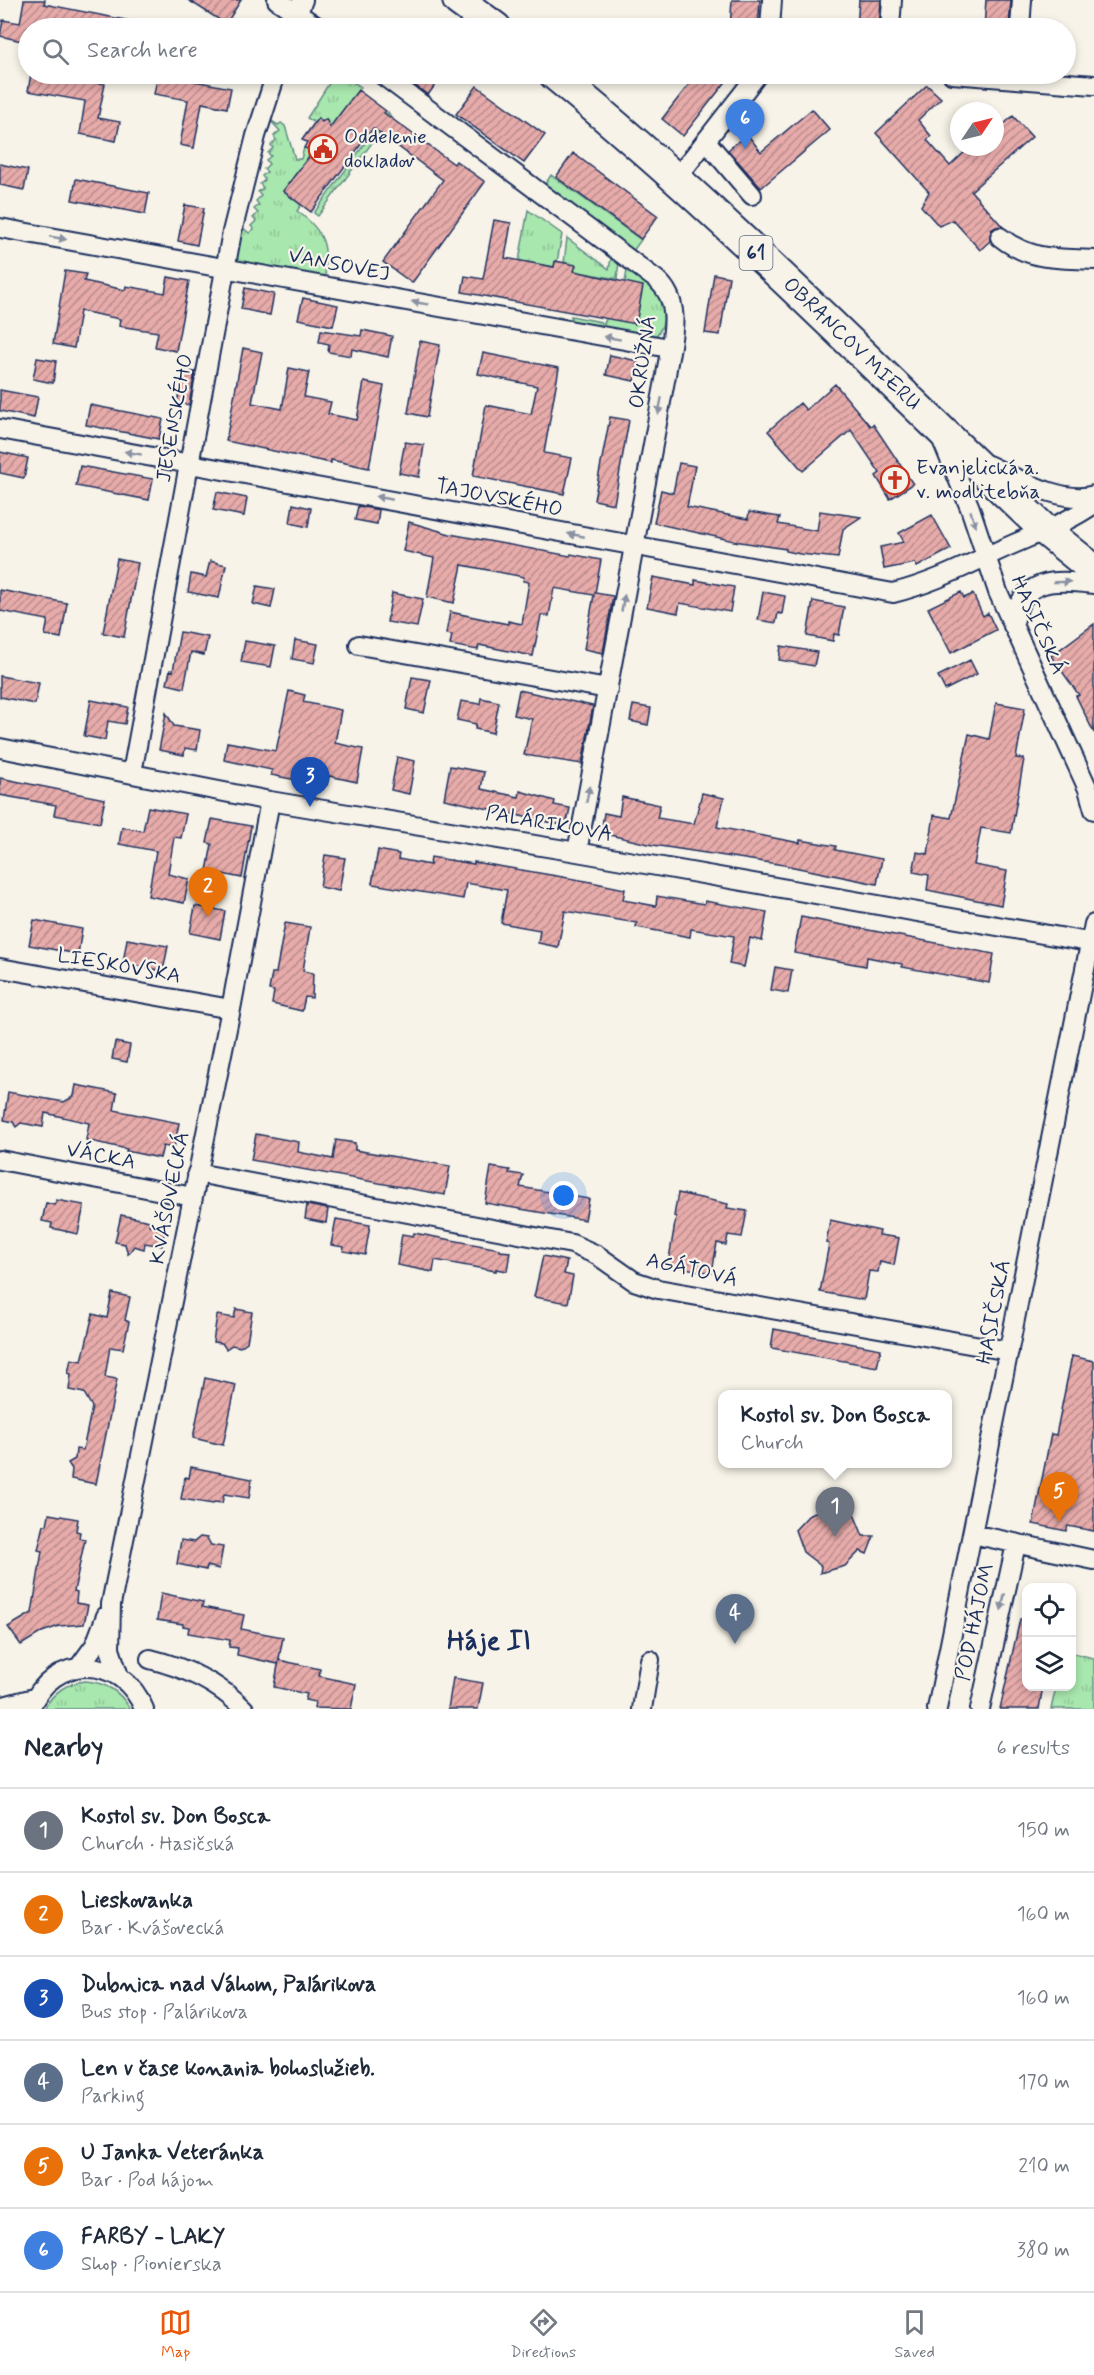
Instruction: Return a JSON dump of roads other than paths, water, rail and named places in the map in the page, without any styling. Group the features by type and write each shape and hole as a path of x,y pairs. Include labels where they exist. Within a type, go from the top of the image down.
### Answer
{"main road":[{"path":"458,0 482,18"},
{"name":"OBRANCOV MIERU","path":"566,84 676,179 836,328 1046,531 1094,570"}],"street":[{"path":"277,0 298,14"},
{"path":"771,18 772,0"},
{"path":"891,18 892,0"},
{"path":"1021,18 1022,0"},
{"path":"1076,83 1094,85"},
{"name":"JESENSKÉHO","path":"132,773 225,267 244,179 273,84"},
{"name":"OKRUŽNÁ","path":"394,84 661,284 669,294 674,308 669,348 577,852"},
{"path":"676,179 750,84"},
{"path":"706,141 752,195"},
{"name":"VANSOVEJ","path":"0,228 669,348"},
{"path":"1000,237 1010,246 1034,256 1094,260"},
{"name":"HASIČSKÁ","path":"936,425 970,508 985,558 1013,626 1088,789 1094,810"},
{"name":"TAJOVSKÉHO","path":"0,429 893,593 923,586 1046,531 1094,504"},
{"path":"966,456 1059,495 1087,497 1094,495"},
{"path":"1013,626 1021,602 1033,589 1048,583 1064,581 1094,584"},
{"path":"359,645 608,689"},
{"name":"PALÁRIKOVA","path":"0,748 270,801 577,852 1092,943"},
{"name":"KVÁŠOVECKÁ","path":"79,1667 95,1646 111,1604 231,1010 270,801"},
{"name":"HASIČSKÁ","path":"937,1709 1094,924"},
{"name":"LIESKOVSKA","path":"0,968 231,1010"},
{"name":"VÁCKA","path":"0,1160 193,1197"},
{"name":"AGÁTOVÁ","path":"197,1173 562,1241 584,1248 634,1281 658,1289 1009,1351"},
{"name":"POD HÁJOM","path":"972,1534 1094,1560"},
{"name":"POD HÁJOM","path":"980,1709 1016,1544"},
{"name":"KVÁŠOVECKÁ","path":"111,1604 110,1649 119,1676"},
{"path":"150,1659 176,1665 201,1677 231,1696 244,1709"},
{"path":"642,1709 650,1660"},
{"path":"0,1707 32,1704 46,1683 61,1672 79,1667 100,1668 119,1676 131,1686 140,1698 144,1709"}],"place":[{"name":"Oddelenie dokladov","path":"323,149"},
{"name":"FARBY - LAKY","path":"745,149"},
{"name":"Evanjelická a. v. modlitebňa","path":"895,480"},
{"name":"Dubnica nad Váhom, Palárikova","path":"310,807"},
{"name":"Lieskovanka","path":"208,917"},
{"name":"U Janka Veteránka","path":"1059,1522"},
{"name":"Kostol sv. Don Bosca","path":"835,1537"},
{"name":"Len v čase konania bohoslužieb.","path":"735,1644"}],"district":[{"name":"Háje II","path":"489,1641"}]}
